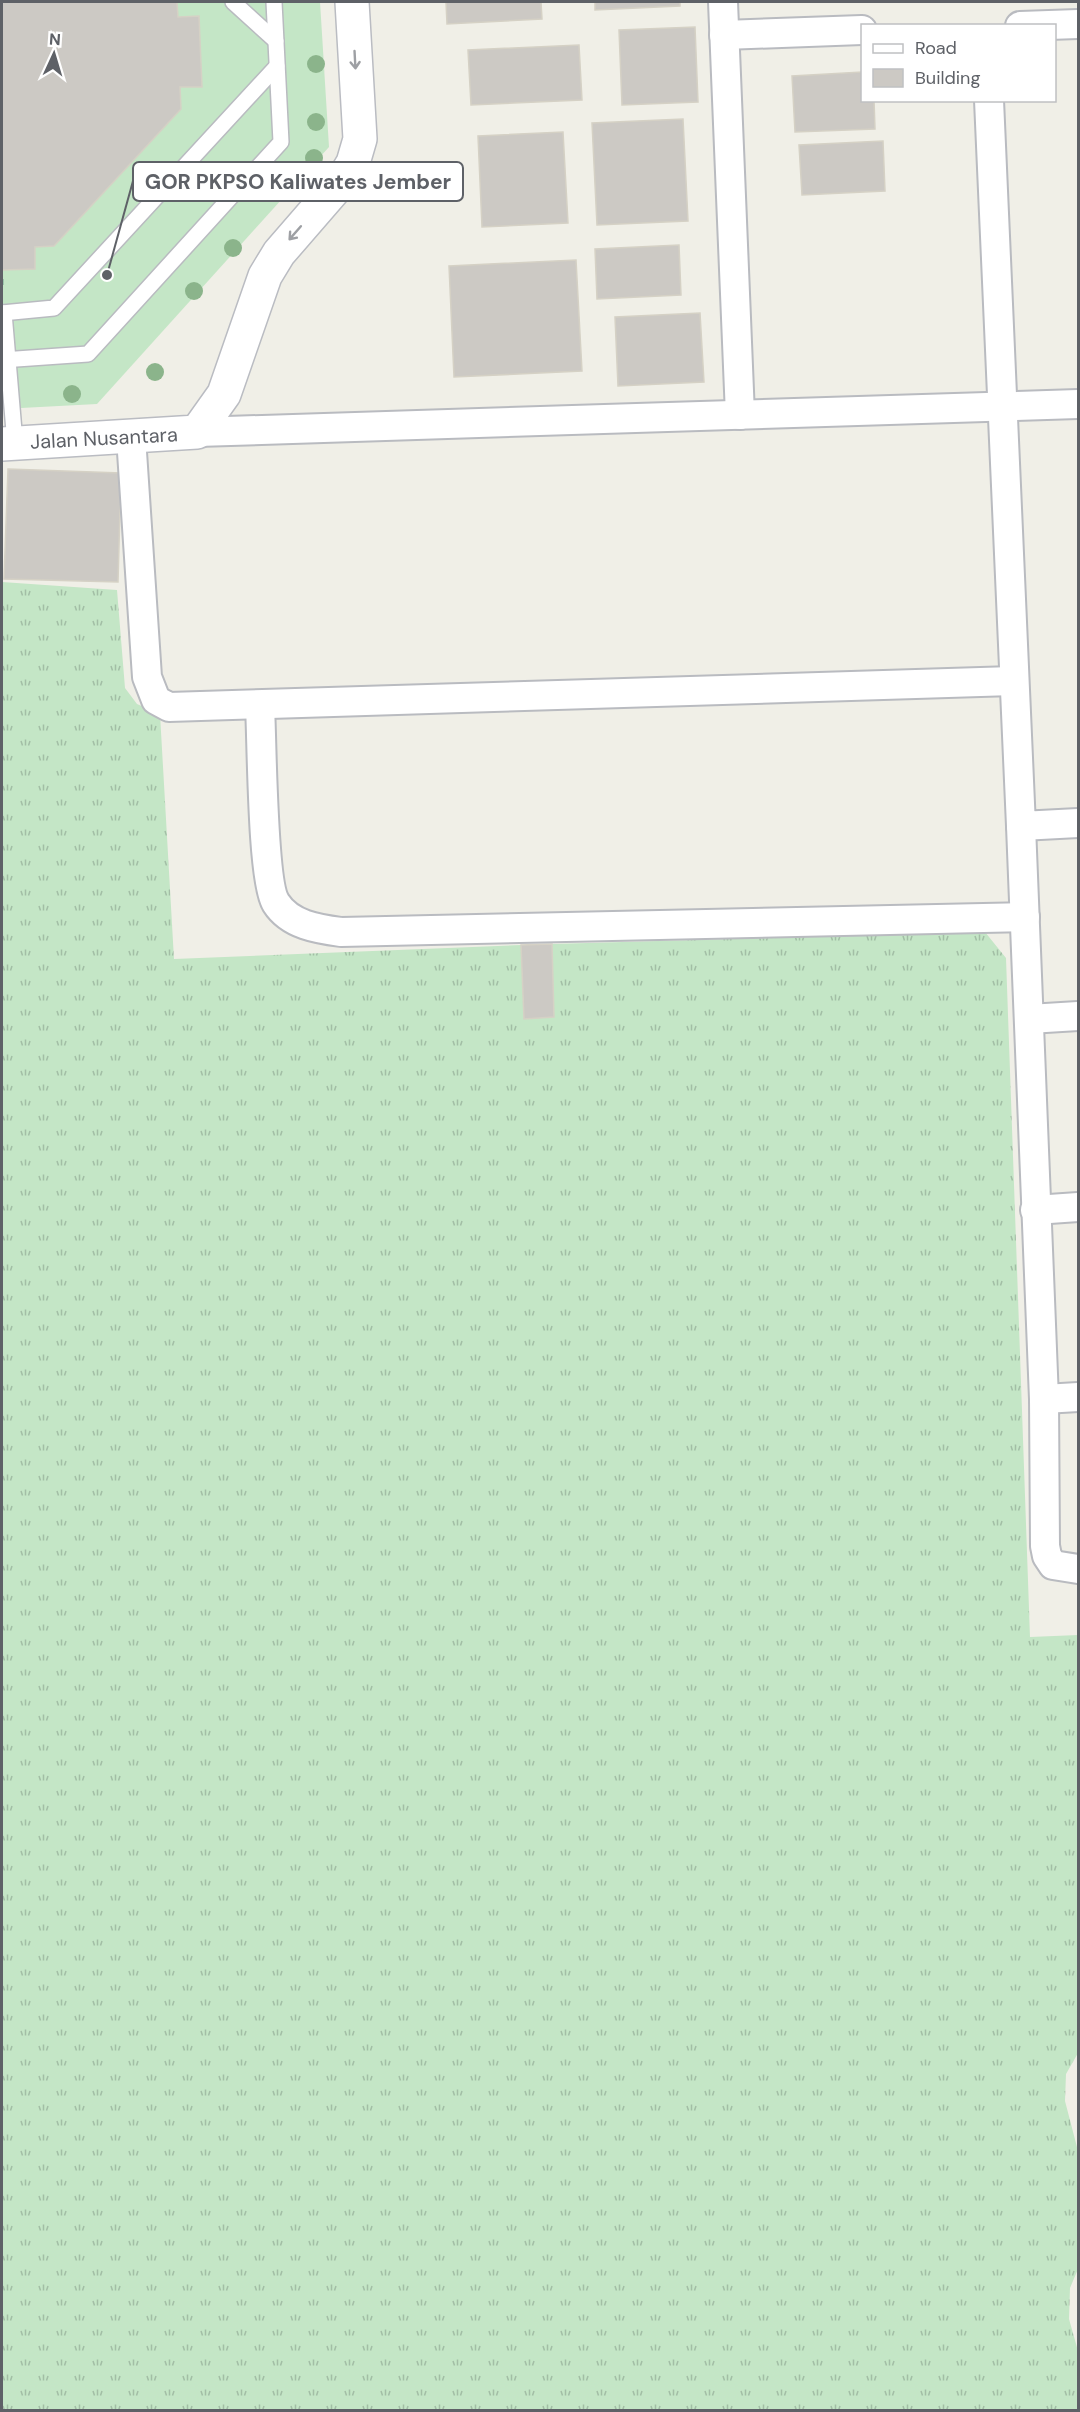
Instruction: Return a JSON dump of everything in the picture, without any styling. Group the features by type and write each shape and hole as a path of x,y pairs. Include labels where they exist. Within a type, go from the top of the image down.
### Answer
{"street":[{"name":"Jalan Nusantara","path":"8,443 197,432 224,394 265,276 279,253 344,178 353,163 360,139 352,2"},
{"path":"723,2 740,415"},
{"path":"1056,25 1078,24"},
{"path":"724,35 861,30"},
{"path":"989,102 1000,407 1025,917 1044,1399 1045,1546 1047,1556 1053,1565 1078,1569"},
{"path":"197,432 1078,404"},
{"path":"131,437 147,677 156,700 169,707 260,706 1013,681"},
{"path":"260,706 268,872 275,903 292,919 318,929 341,932 1025,917"},
{"path":"1020,826 1078,823"},
{"path":"1029,1019 1078,1016"},
{"path":"1035,1210 1078,1207"},
{"path":"1044,1399 1078,1397"}],"lane":[{"path":"233,2 276,41"},
{"path":"5,360 82,356 92,350 281,142 274,2"},
{"path":"8,443 3,313 54,308 277,66"}],"green space":[{"path":"2,2 320,2 329,147 97,404 2,409"},
{"path":"2,582 117,590 125,688 137,704 160,714 174,959 521,945 524,1019 554,1017 552,944 985,932 1006,958 1030,1637 1078,1635 1078,2053 1066,2074 1065,2101 1078,2151 1078,2269 1070,2288 1069,2319 1078,2351 1078,2410 2,2410"}],"building":[{"path":"2,2 177,2 178,17 199,16 202,87 180,87 181,109 54,246 35,247 35,269 2,270"},
{"path":"446,2 541,2 542,19 447,24"},
{"path":"595,2 680,2 680,6 595,10"},
{"path":"695,27 698,102 622,105 619,30"},
{"path":"579,45 582,100 471,105 468,50"},
{"path":"861,72 861,102 874,102 875,129 795,132 792,76"},
{"path":"683,119 688,221 597,225 592,123"},
{"path":"563,132 568,223 482,227 478,136"},
{"path":"883,141 885,191 802,195 799,145"},
{"path":"679,245 681,295 597,299 595,249"},
{"path":"576,260 582,371 454,377 449,266"},
{"path":"700,313 704,382 618,386 615,317"},
{"path":"8,469 121,473 118,582 4,579"},
{"path":"552,944 554,1017 524,1019 521,945"}],"place":[{"name":"GOR PKPSO Kaliwates Jember","path":"107,275"}]}
